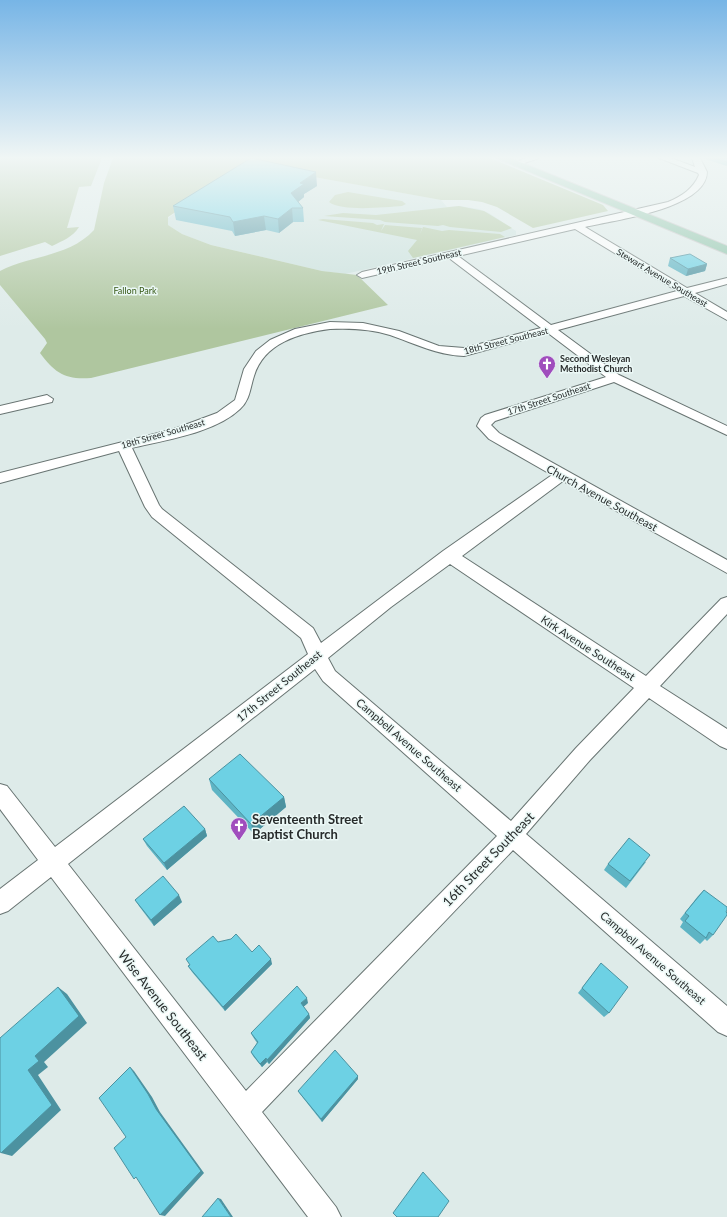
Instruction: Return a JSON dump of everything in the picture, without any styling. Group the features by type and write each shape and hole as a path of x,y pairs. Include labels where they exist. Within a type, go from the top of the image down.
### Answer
{"main road":[{"path":"639,215 727,250"},
{"path":"658,215 727,242"}],"street":[{"name":"19th Street Southeast","path":"362,275 626,215"},
{"name":"Stewart Avenue Southeast","path":"577,226 727,317"},
{"path":"451,254 615,378 727,431"},
{"name":"18th Street Southeast","path":"0,478 177,432 222,416 240,402 245,394 250,371 262,352 280,339 300,331 334,326 365,327 395,333 435,350 453,352 473,350 727,281"},
{"name":"17th Street Southeast","path":"484,423 490,418 615,378"},
{"path":"0,410 47,399"},
{"name":"Church Avenue Southeast","path":"484,423 486,430 494,436 727,567"},
{"name":"Campbell Avenue Southeast","path":"124,446 152,506 157,513 307,634 315,645 322,667 329,676 727,1022"},
{"name":"17th Street Southeast","path":"0,902 180,765 318,654 449,556 562,475"},
{"name":"Kirk Avenue Southeast","path":"449,556 727,740"},
{"name":"16th Street Southeast","path":"245,1111 512,835 582,754 727,603"},
{"name":"Wise Avenue Southeast","path":"0,793 326,1217"}],"shaded area":[{"path":"173,215 492,215 516,231 516,235 345,274 322,271 211,245 182,234 168,225 168,218"}],"green space":[{"path":"0,215 71,215 67,228 79,227 67,238 52,246 45,242 0,256"},
{"name":"Fallon Park","path":"97,215 171,215 168,217 168,225 182,234 211,245 322,271 357,275 388,305 91,378 74,378 61,374 51,366 40,353 47,343 0,285 0,271 73,246 94,230"},
{"path":"490,215 512,228 501,232 443,225 438,226 385,222 380,220 324,216"},
{"name":"Fallon Park","path":"510,215 591,215 533,228"},
{"path":"323,219 373,223 377,225 384,224 381,231 385,225 422,228 420,234 423,227 442,231 449,230 500,234 505,237 413,258 408,251 417,240 318,220"}],"building":[{"path":"219,215 283,215 278,219 264,216 233,222 230,217"},
{"path":"690,254 707,264 688,269 670,258"},
{"path":"240,754 284,797 251,824 209,779"},
{"path":"184,806 205,829 164,863 143,839"},
{"path":"629,838 650,855 630,881 608,864"},
{"path":"163,876 179,895 151,920 135,900"},
{"path":"704,890 727,907 727,915 713,935 709,932 706,938 685,921 689,916 685,913"},
{"path":"236,934 252,952 259,945 271,959 223,1007 188,966 190,965 186,959 213,936 218,942 231,939"},
{"path":"601,963 628,987 609,1013 582,988"},
{"path":"297,986 307,998 301,1003 309,1014 267,1060 266,1058 260,1064 251,1052 258,1042 251,1033"},
{"path":"58,987 79,1016 35,1056 39,1061 28,1070 52,1105 1,1153 0,1038"},
{"path":"335,1050 358,1076 321,1119 298,1091"},
{"path":"130,1067 156,1109 201,1171 160,1215 136,1177 134,1179 114,1148 126,1137 99,1098"},
{"path":"423,1172 449,1201 438,1217 397,1217 393,1213"},
{"path":"218,1198 231,1217 202,1217"}],"place":[{"name":"Second Wesleyan Methodist Church","path":"547,379"},
{"name":"Seventeenth Street Baptist Church","path":"239,841"}]}
